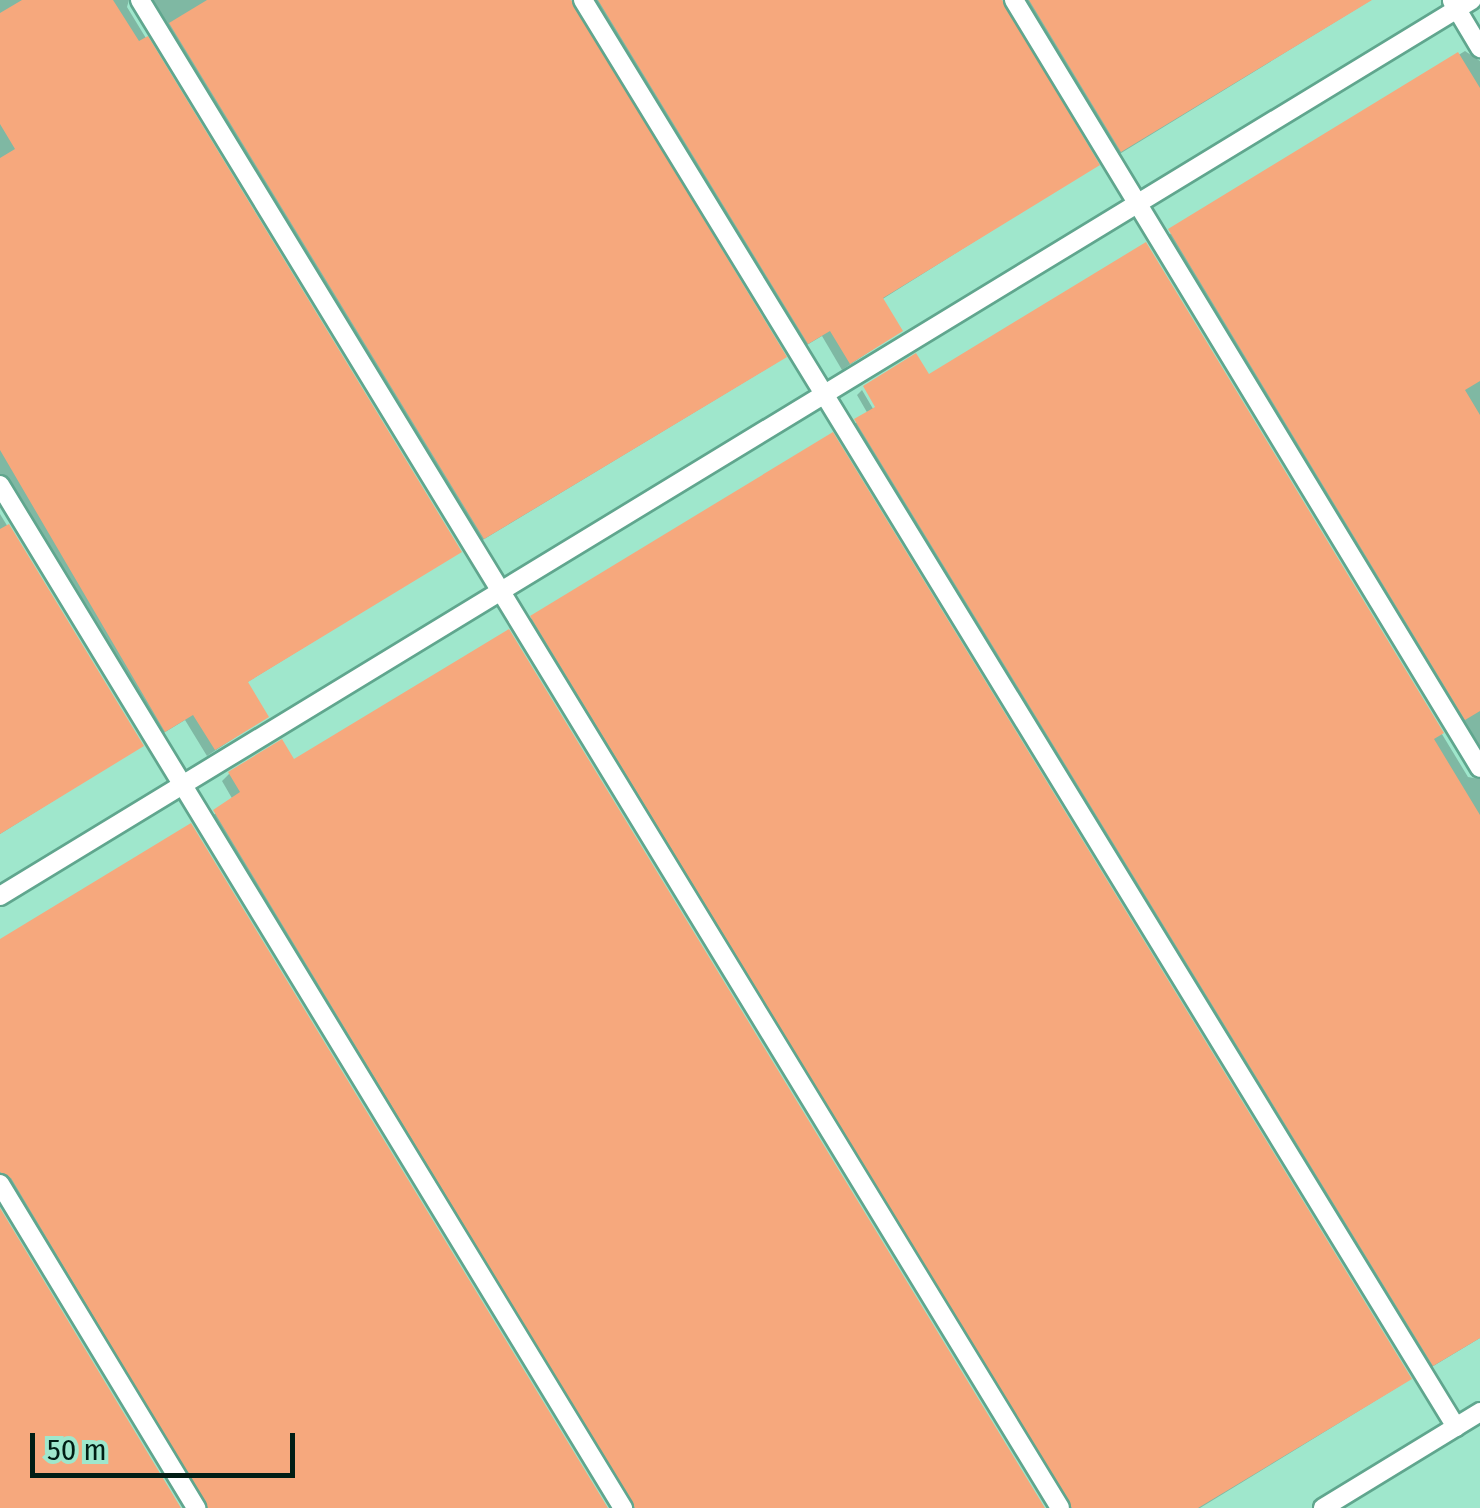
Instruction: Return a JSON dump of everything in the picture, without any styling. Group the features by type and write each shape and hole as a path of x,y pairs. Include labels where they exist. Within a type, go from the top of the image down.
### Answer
{"lane":[{"path":"140,0 1060,1508"},
{"path":"583,0 1456,1427"},
{"path":"1014,0 1480,768"},
{"path":"0,896 1460,3 1480,48"},
{"path":"0,484 623,1508"},
{"path":"0,1184 196,1508"},
{"path":"1323,1508 1480,1412"}],"building":[{"path":"22,0 113,0 139,41 148,36 462,552 248,682 269,717 215,750 193,715 165,732 0,450 0,158 15,149 0,124 0,13"},
{"path":"207,0 571,0 787,357 484,539 169,23"},
{"path":"598,0 1002,0 1100,165 883,298 903,331 850,364 830,331 808,344"},
{"path":"1029,0 1372,0 1121,152"},
{"path":"1458,52 1480,88 1480,381 1465,390 1480,415 1480,711 1465,720 1168,229"},
{"path":"1146,242 1444,733 1434,739 1480,815 1480,1338 1433,1366 854,419 875,407 863,386 916,353 929,374"},
{"path":"833,432 1412,1379 1198,1508 1072,1508 530,616"},
{"path":"9,524 144,746 0,834 0,529"},
{"path":"509,629 1045,1508 635,1508 213,810 240,792 228,772 282,739 294,759"},
{"path":"191,823 608,1508 208,1508 11,1178 0,1172 0,939"},
{"path":"0,1208 181,1508 0,1508"}]}
